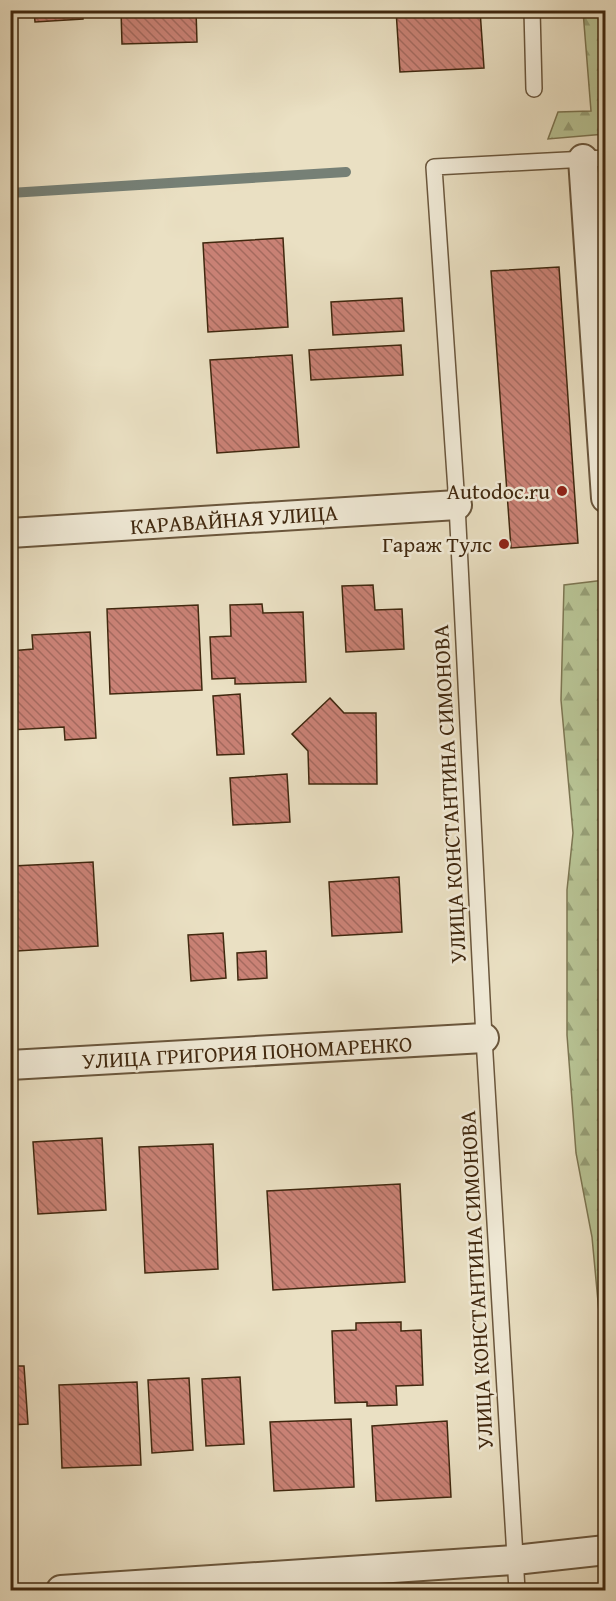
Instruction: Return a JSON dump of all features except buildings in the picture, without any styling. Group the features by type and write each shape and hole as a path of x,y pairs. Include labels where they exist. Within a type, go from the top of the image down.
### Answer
{"street":[{"path":"594,158 606,498"},
{"name":"КАРАВАЙНАЯ УЛИЦА","path":"10,533 457,505"},
{"name":"УЛИЦА ГРИГОРИЯ ПОНОМАРЕНКО","path":"10,1065 484,1038"},
{"path":"61,1590 515,1560 606,1550"}],"lane":[{"path":"532,10 534,89"},
{"name":"УЛИЦА КОНСТАНТИНА СИМОНОВА","path":"517,1590 484,1038 457,505 434,167 594,158"}],"green space":[{"path":"583,11 605,11 605,134 548,139 558,112 591,111"},
{"path":"606,580 605,1469 605,1392 600,1323 592,1237 576,1153 567,1035 567,890 573,833 561,700 564,585"}],"waterway":[{"path":"10,193 346,172"}],"place":[{"name":"Autodoc.ru","path":"562,491"},
{"name":"Гараж Тулс","path":"504,544"}]}
